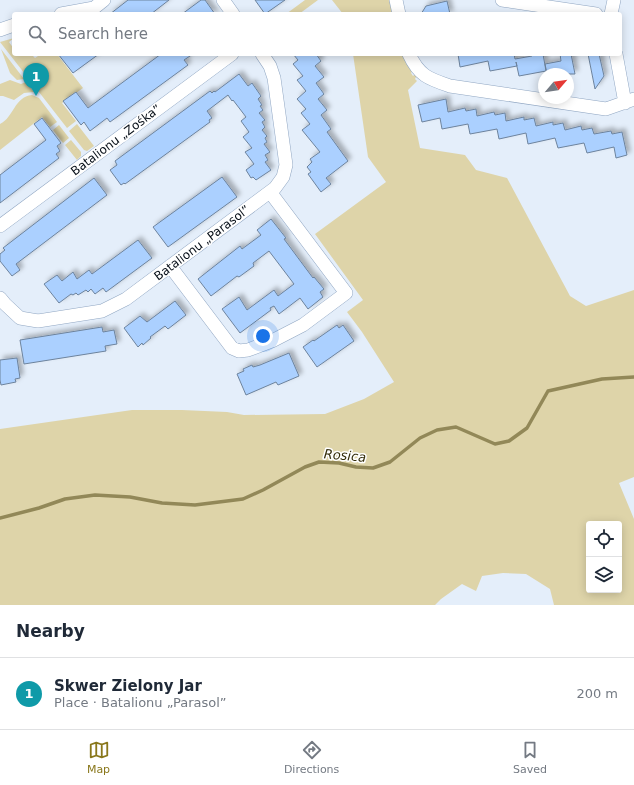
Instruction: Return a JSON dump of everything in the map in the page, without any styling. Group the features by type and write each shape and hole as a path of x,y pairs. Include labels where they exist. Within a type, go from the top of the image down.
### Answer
{"street":[{"path":"73,12 94,8 104,0"},
{"path":"223,0 232,12"},
{"path":"396,0 399,12"},
{"path":"502,0 583,12"},
{"path":"611,12 614,0"},
{"path":"0,30 12,26"},
{"name":"Batalionu „Zośka”","path":"0,226 229,56"},
{"name":"Batalionu „Parasol”","path":"0,298 4,304 20,318 38,320 102,311 126,299 278,185 283,178 286,162 273,72 263,56"},
{"path":"410,56 414,65 421,74 432,80 450,86 606,109 630,101 617,56"},
{"path":"170,266 232,348 239,351 248,350 272,341 303,325 346,293 270,192"}],"shaded area":[{"path":"305,0 318,0 302,12 289,12"},
{"path":"332,0 392,0 395,12 341,12"},
{"path":"12,39 9,42 12,46 12,56 33,56 35,58 38,56 59,56 83,88 62,103 76,121 67,128 0,42"},
{"path":"1,49 24,79 17,80 10,73"},
{"path":"353,56 406,56 413,70 411,73 413,76 416,73 417,75 415,79 417,81 408,90 420,148 465,155 476,170 507,178 570,296 586,306 634,290 634,477 619,483 634,519 634,605 554,605 550,589 526,574 503,573 482,576 476,591 462,584 435,605 0,605 0,429 132,410 227,412 244,415 325,414 364,399 394,382 362,332 347,312 363,300 315,234 386,182 368,157"},
{"path":"10,80 21,84 26,82 34,92 24,93 14,100 0,96 0,84"},
{"path":"32,95 39,98 57,122 50,127 42,117 0,150 0,124 5,121 21,99"},
{"path":"77,124 94,146 87,151 84,150 69,131"},
{"path":"59,125 69,138 63,143 53,130"},
{"path":"71,140 81,152 81,156 77,160 65,145"}],"building":[{"path":"128,0 169,0 154,12 113,12"},
{"path":"201,0 205,0 214,12 185,12"},
{"path":"255,0 285,0 268,12 264,12"},
{"path":"447,1 450,12 422,12 426,6"},
{"path":"60,56 96,56 73,73"},
{"path":"158,56 190,56 184,60 188,65 110,122 107,118 90,131 84,122 81,125 63,101 76,92 88,108"},
{"path":"295,56 317,56 321,61 315,66 324,77 316,83 324,94 318,99 327,110 321,115 331,129 327,132 348,161 326,178 331,184 321,192 308,174 311,172 307,167 312,162 310,159 320,152 302,130 310,124 301,113 306,109 297,99 306,91 297,80 303,76 293,64 298,60"},
{"path":"458,56 514,56 515,59 543,56 545,68 538,68 538,72 519,76 517,66 490,71 488,61 460,67"},
{"path":"560,56 571,56 574,68 546,68 545,64 561,61"},
{"path":"588,56 599,56 604,76 595,89"},
{"path":"239,74 248,86 252,83 261,96 258,99 263,110 259,113 265,120 262,122 265,127 262,130 267,136 265,138 267,142 264,144 270,152 265,155 268,160 265,162 271,170 256,180 253,177 251,178 246,170 254,164 245,152 252,148 243,137 249,132 241,121 246,117 228,95 207,111 212,118 209,120 210,122 125,184 124,183 121,185 110,170 117,165 115,161 210,91 212,93 214,91 215,92"},
{"path":"446,99 448,112 465,108 466,111 476,109 477,116 494,112 495,115 505,113 506,121 524,117 524,120 534,118 536,126 553,122 553,125 563,123 565,130 581,126 582,130 592,128 594,134 611,131 612,134 622,132 627,155 616,158 614,147 587,153 584,143 558,148 555,138 528,144 526,133 499,139 497,129 470,134 468,124 442,129 440,118 422,122 418,105"},
{"path":"42,118 61,143 57,146 60,151 56,154 59,158 0,203 0,175 46,140 34,124"},
{"path":"222,177 237,197 168,247 153,227"},
{"path":"94,178 107,195 16,264 20,270 12,276 0,261 0,254 5,250 3,248"},
{"path":"271,219 286,238 284,239 313,278 314,277 324,289 320,292 323,297 308,309 300,298 279,314 274,306 270,308 271,310 240,333 222,309 239,297 247,310 274,290 278,296 294,284 269,251 253,263 254,266 239,277 237,276 211,296 198,279 240,246 242,249 261,235 257,230"},
{"path":"138,240 152,258 106,292 103,288 95,294 91,289 88,292 86,290 78,295 76,293 73,295 71,294 59,303 44,284 57,275 62,281 73,272 77,279 89,270 92,274"},
{"path":"175,301 186,315 168,329 165,326 150,337 151,338 143,345 142,343 138,347 124,328 140,316 147,322"},
{"path":"337,325 339,328 343,325 354,341 317,367 303,347"},
{"path":"102,327 103,332 114,330 117,344 105,346 106,351 24,364 20,340"},
{"path":"289,353 299,376 278,385 276,382 246,395 237,374 244,371 243,369 252,365 253,367 260,365"},
{"path":"17,358 20,378 15,379 16,382 1,385 0,360"}],"waterway":[{"name":"Rosica","path":"0,518 39,508 65,499 95,495 130,497 162,503 195,505 243,499 305,467 319,462 339,463 356,467 373,468 390,462 420,438 437,430 456,427 495,444 509,441 527,428 548,391 602,379 634,377"}],"place":[{"name":"Skwer Zielony Jar","path":"36,96"}]}
